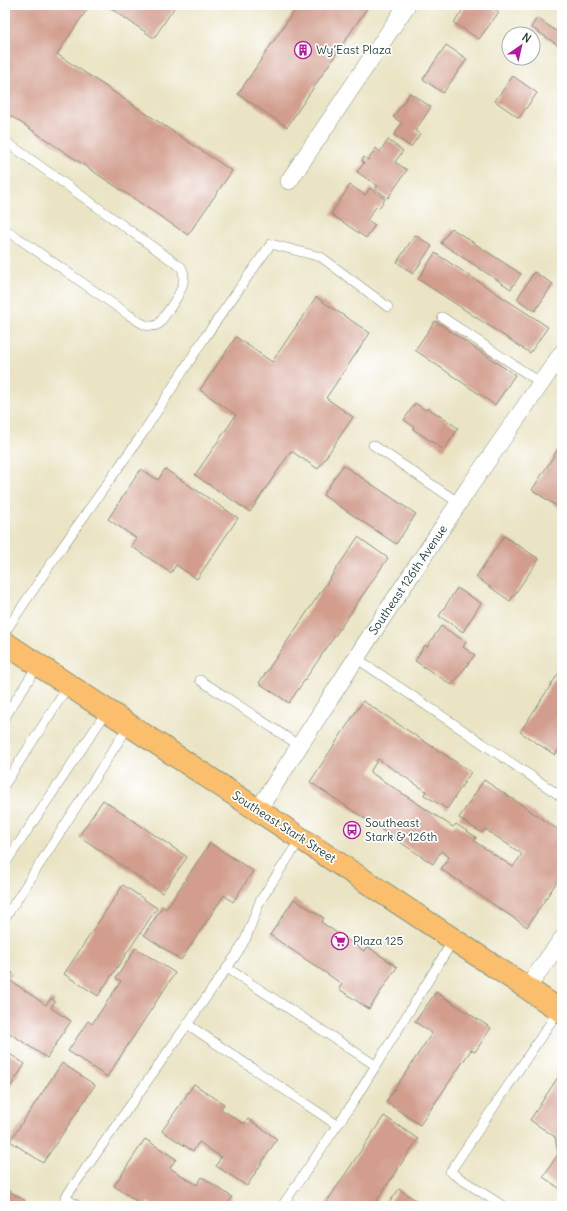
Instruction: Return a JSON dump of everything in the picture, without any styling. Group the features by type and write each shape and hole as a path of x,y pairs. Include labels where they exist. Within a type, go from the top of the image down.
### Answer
{"main road":[{"name":"Southeast Stark Street","path":"5,643 560,1011"}],"street":[{"path":"289,181 407,5"},
{"name":"Southeast 126th Avenue","path":"258,810 356,658 562,352"},
{"path":"527,988 562,939"}],"lane":[{"path":"5,141 181,267 184,272 184,280 181,290 159,324 154,326 146,326 5,229"},
{"path":"5,632 58,553 143,433 205,336 271,244 321,257 388,307"},
{"path":"442,317 541,383"},
{"path":"373,445 459,503"},
{"path":"356,658 562,797"},
{"path":"5,717 38,665"},
{"path":"200,680 300,746"},
{"path":"5,784 69,685"},
{"path":"5,864 107,711"},
{"path":"5,918 129,725"},
{"path":"60,1206 227,968 246,938 260,901 301,838"},
{"path":"282,1206 337,1125 454,940"},
{"path":"227,968 375,1065"},
{"path":"503,1206 450,1172 560,1011"},
{"path":"187,1024 337,1125"},
{"path":"65,1198 78,1206"}],"building":[{"path":"5,5 90,5 57,54 232,171 188,235 5,112"},
{"path":"110,5 176,5 154,38 109,7"},
{"name":"Wy’East Plaza","path":"298,5 369,5 287,127 238,94"},
{"path":"466,5 488,5 499,12 479,39 454,23"},
{"path":"537,18 562,35 562,48 541,34 541,26 532,26"},
{"path":"446,45 467,59 443,93 423,79"},
{"path":"513,76 537,93 519,118 495,101"},
{"path":"410,93 431,107 415,131 420,134 411,147 394,135 402,123 393,117"},
{"path":"388,140 403,151 395,162 407,170 388,198 375,189 378,186 357,172 364,163 362,161 364,157 368,160 376,148 380,152"},
{"path":"350,185 365,195 370,188 385,199 379,208 376,207 367,220 375,225 366,238 331,214"},
{"path":"451,228 521,274 511,289 441,243"},
{"path":"415,235 432,246 413,274 397,262"},
{"path":"435,253 548,327 530,353 418,279"},
{"path":"534,272 553,284 535,311 517,299"},
{"path":"316,297 370,333 326,398 353,417 318,469 291,451 250,512 195,475 236,415 200,390 236,337 272,362"},
{"path":"435,321 515,375 495,405 415,350"},
{"path":"415,403 426,410 428,408 458,428 444,450 413,429 414,427 404,420"},
{"path":"558,449 562,452 562,501 558,507 532,490"},
{"path":"343,465 416,514 396,544 323,495"},
{"path":"141,469 158,480 165,469 238,518 197,579 176,565 171,573 131,546 136,538 108,519"},
{"path":"504,536 539,559 510,601 476,577"},
{"path":"358,537 388,558 289,703 259,683"},
{"path":"457,588 481,603 463,632 439,616"},
{"path":"441,626 466,642 463,647 475,655 452,685 415,661 425,645 427,647"},
{"path":"562,668 562,744 555,755 520,732"},
{"path":"363,701 471,772 447,809 424,795 426,791 378,759 370,772 453,827 456,824 476,837 474,841 513,867 522,854 485,829 482,833 459,818 484,780 562,832 562,874 527,927 441,869 449,857 441,851 433,864 310,782"},
{"path":"103,800 187,857 162,893 79,836"},
{"path":"210,843 253,871 233,902 224,895 181,960 144,935 163,906 166,909"},
{"path":"123,885 157,908 98,996 64,974"},
{"path":"294,899 324,918 321,922 364,951 367,946 397,967 369,1009 339,989 342,984 270,935"},
{"path":"136,948 175,973 107,1077 68,1051 88,1021 92,1024 121,981 116,978"},
{"path":"9,971 13,973 8,979 46,1005 51,998 55,1001 51,1008 71,1021 47,1058 5,1030 5,977"},
{"path":"436,992 491,1028 475,1052 471,1050 420,1125 386,1102 432,1033 415,1022"},
{"path":"5,1051 25,1064 5,1095"},
{"path":"62,1063 95,1085 43,1163 10,1141"},
{"path":"558,1077 562,1079 562,1190 543,1177 558,1154 555,1137 530,1120"},
{"path":"194,1084 224,1104 221,1109 244,1124 248,1119 277,1139 247,1186 216,1166 221,1157 199,1142 193,1151 162,1131"},
{"path":"384,1116 418,1139 373,1206 324,1206"},
{"path":"145,1139 176,1159 170,1168 197,1185 202,1177 232,1197 227,1206 155,1206 148,1202 146,1206 144,1206 114,1186"},
{"path":"5,1188 25,1201 21,1206 5,1206"},
{"path":"399,1189 414,1199 424,1206 387,1206"}],"place":[{"name":"Wy’East Plaza","path":"303,50"},
{"name":"Southeast Stark & 126th","path":"352,830"},
{"name":"Plaza 125","path":"340,941"}]}
